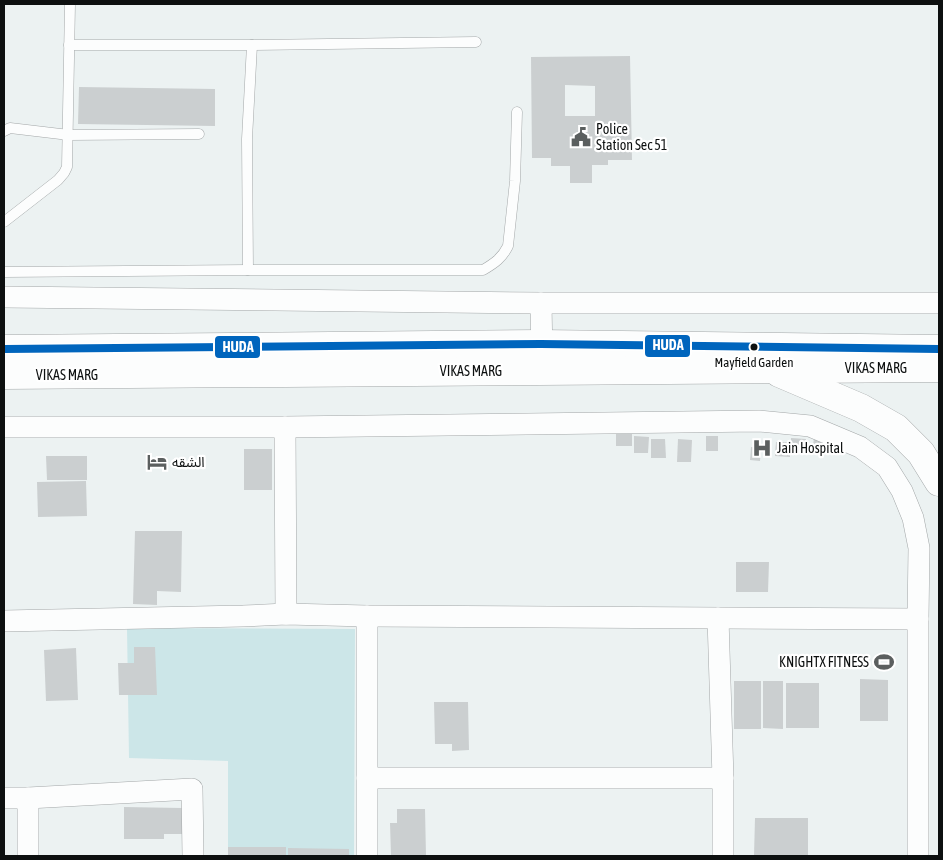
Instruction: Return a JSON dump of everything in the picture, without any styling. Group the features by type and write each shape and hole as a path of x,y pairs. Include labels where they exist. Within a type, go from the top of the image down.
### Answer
{"main road":[{"name":"VIKAS MARG","path":"4,349 542,358 769,369 939,368"},
{"name":"VIKAS MARG","path":"4,375 542,358 939,349"},
{"path":"769,369 862,408 896,428 921,453 939,482"}],"street":[{"path":"4,297 541,303 939,303"},
{"path":"541,303 542,358"},
{"path":"4,427 285,427 759,421 810,426 860,447 888,467 902,491 913,518 919,548 918,856"},
{"path":"285,427 286,614"},
{"path":"4,621 286,614 918,618"},
{"path":"367,616 367,856"},
{"path":"718,618 723,778 723,856"},
{"path":"367,778 723,778"},
{"path":"4,798 192,789 193,856"},
{"path":"28,798 28,856"}],"lane":[{"path":"4,222 58,180 67,167 70,4"},
{"path":"69,45 476,42"},
{"path":"248,270 247,139 252,45"},
{"path":"4,272 483,270 494,264 504,255 508,246 515,181 517,112"},
{"path":"4,130 10,128 69,135 199,134"}],"shaded area":[{"path":"127,628 355,629 354,856 228,856 228,761 129,758"}],"building":[{"name":"Police Station Sec 51","path":"630,56 632,160 608,160 608,165 592,165 592,183 570,183 570,166 551,166 551,158 532,158 531,57","holes":["565,85 595,86 595,116 565,116"]},
{"path":"79,87 215,89 215,126 78,124"},
{"path":"616,434 632,434 632,446 616,446"},
{"path":"634,436 649,437 648,453 634,453"},
{"path":"706,436 718,436 718,451 706,451"},
{"path":"791,438 806,439 806,452 791,452"},
{"path":"814,438 830,439 828,454 812,452"},
{"path":"651,439 665,439 666,458 651,458"},
{"path":"678,439 692,440 691,462 677,462"},
{"path":"776,442 790,442 790,457 775,456"},
{"path":"751,447 761,448 760,461 750,460"},
{"path":"244,449 272,449 272,490 244,490"},
{"path":"46,456 87,456 87,480 47,480"},
{"path":"86,481 87,516 38,517 37,482"},
{"path":"135,531 182,531 181,592 157,591 157,605 133,604"},
{"path":"736,562 769,562 768,592 736,592"},
{"path":"134,647 155,647 157,695 119,695 118,663 134,663"},
{"path":"76,648 78,700 46,701 44,650"},
{"path":"860,679 888,680 888,721 860,721"},
{"path":"734,681 761,681 761,729 734,729"},
{"path":"763,681 783,681 783,729 763,728"},
{"path":"786,683 819,683 819,728 786,728"},
{"path":"434,702 468,702 469,750 452,751 452,744 435,744"},
{"path":"124,807 182,808 182,834 164,834 164,839 124,839"},
{"path":"397,809 425,809 426,856 391,856 390,823 397,823"},
{"path":"755,818 808,818 808,856 754,856"},
{"path":"228,847 286,847 286,856 228,856"},
{"path":"288,848 349,849 349,856 288,856"}],"transit line":[{"name":"HUDA","path":"4,349 541,344 939,349"}],"place":[{"name":"Police Station Sec 51","path":"581,137"},
{"name":"Mayfield Garden","path":"754,347"},
{"name":"Jain Hospital","path":"762,448"},
{"name":"الشقه","path":"157,462"},
{"name":"KNIGHTX FITNESS","path":"884,662"}]}
